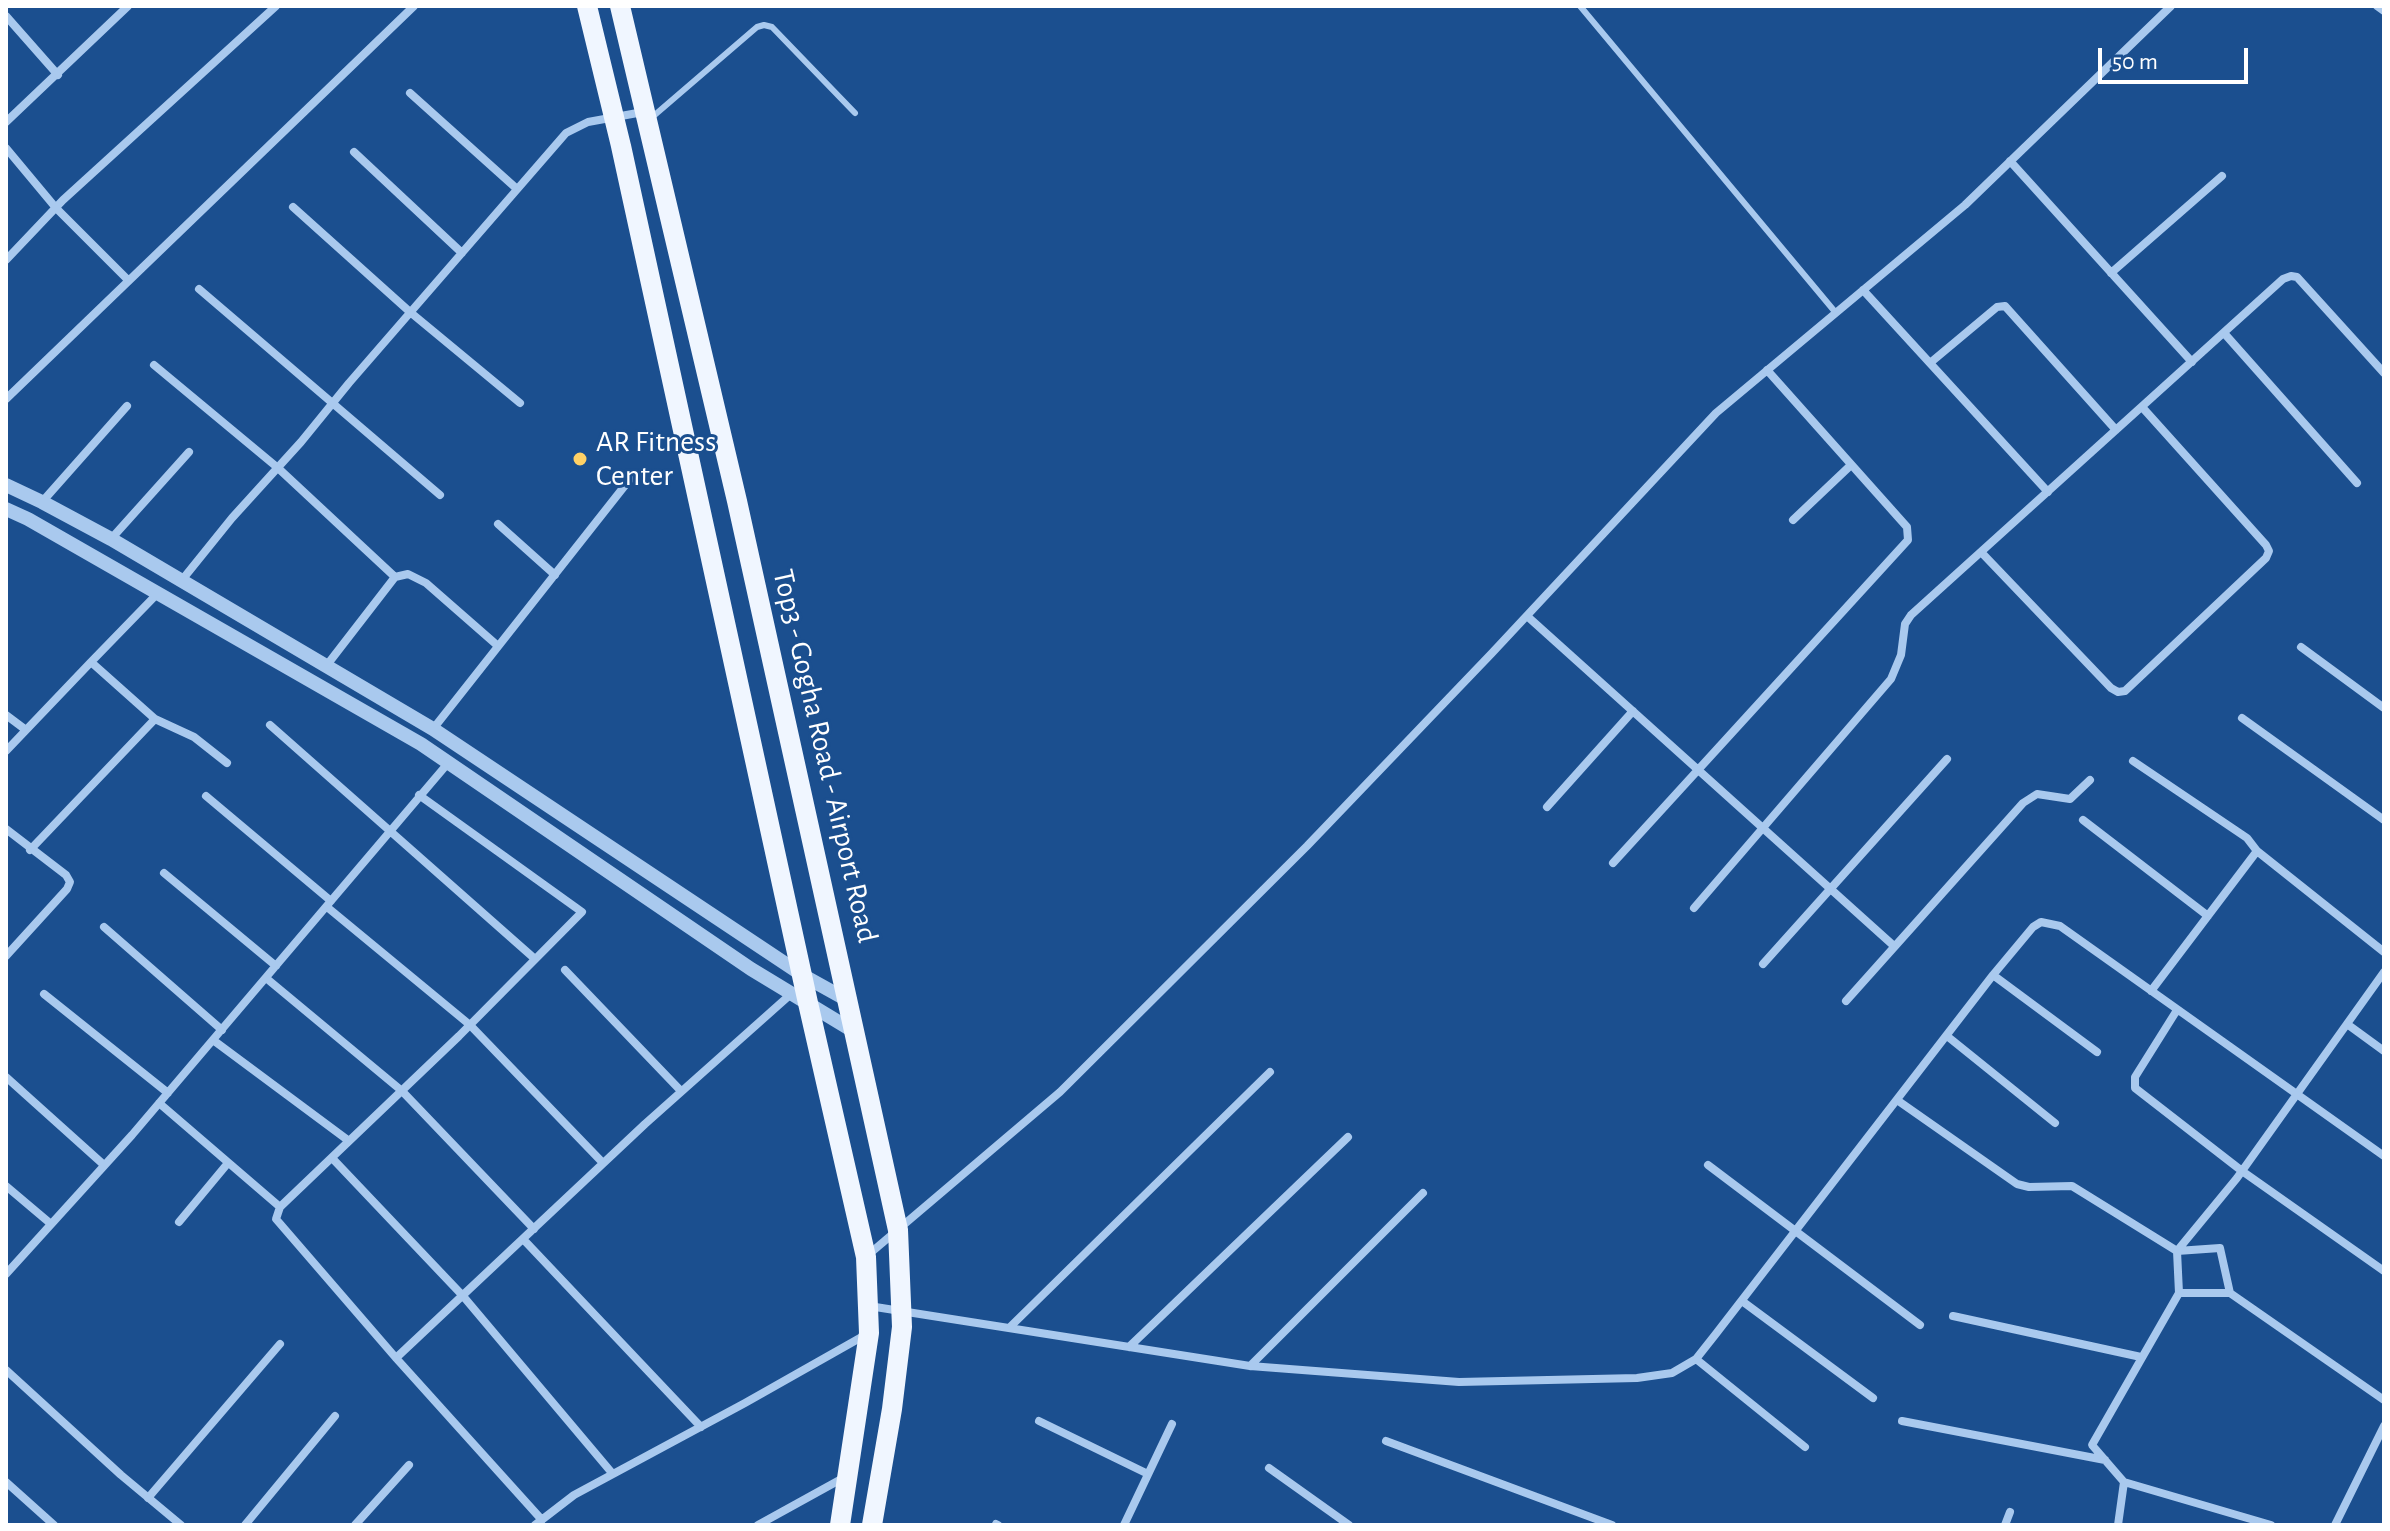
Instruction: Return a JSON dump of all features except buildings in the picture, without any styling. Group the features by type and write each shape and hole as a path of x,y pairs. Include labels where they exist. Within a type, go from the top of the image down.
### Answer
{"main road":[{"path":"587,6 804,976 800,998 866,1257 869,1333 840,1525"},
{"name":"Top3 - Gogha Road - Airport Road","path":"620,6 741,516 898,1230 904,1312 892,1409 872,1525"}],"street":[{"path":"6,260 56,208 276,6"},
{"path":"6,399 414,6"},
{"path":"866,1257 1060,1092 1307,846 1716,413 1965,205 2171,6"},
{"path":"2377,6 2384,11"},
{"path":"6,122 126,7"},
{"path":"6,16 58,75"},
{"path":"410,93 517,189"},
{"path":"182,580 566,133 578,125 614,117 646,116"},
{"path":"6,148 56,208 128,280"},
{"path":"354,152 462,253"},
{"path":"2010,161 2192,362"},
{"path":"2111,273 2222,176"},
{"path":"293,207 410,312 520,403"},
{"path":"1694,908 1891,679 1901,655 1905,624 1911,615 2283,279 2297,277 2384,373"},
{"path":"199,289 440,495"},
{"path":"1863,290 2048,492"},
{"path":"1930,363 1997,307 2005,306 2116,430"},
{"path":"2224,333 2357,483"},
{"path":"154,365 278,468 395,577"},
{"path":"1613,863 1908,540 1907,527 1767,370"},
{"path":"42,502 127,406"},
{"path":"1981,552 2111,688 2118,692 2125,691 2266,558 2269,551 2142,407"},
{"path":"111,539 189,452"},
{"path":"1793,520 1851,465"},
{"path":"433,729 634,474"},
{"path":"6,485 111,539 433,729 804,976 849,1001"},
{"path":"7,511 158,593 449,761 738,960 855,1032"},
{"path":"498,524 555,575"},
{"path":"327,665 395,577 408,574 426,583 498,646"},
{"path":"6,751 158,593"},
{"path":"1527,616 1894,946"},
{"path":"2301,647 2384,708"},
{"path":"91,662 155,719 194,737 227,763"},
{"path":"1547,807 1633,711"},
{"path":"6,715 26,730"},
{"path":"2242,718 2384,820"},
{"path":"30,850 155,719"},
{"path":"270,725 535,959"},
{"path":"1763,964 1947,759"},
{"path":"6,1274 168,1093 449,761"},
{"path":"2133,761 2247,838 2257,851 2384,952"},
{"path":"1846,1001 2023,803 2037,794 2070,799 2090,780"},
{"path":"419,795 582,912 470,1025 280,1207 276,1219 282,1228 539,1522 574,1495 612,1473 869,1333"},
{"path":"206,796 470,1025 603,1163"},
{"path":"2083,820 2208,916"},
{"path":"6,829 66,875 70,882 6,956"},
{"path":"2151,991 2257,851"},
{"path":"164,873 276,966"},
{"path":"868,1306 1250,1366 1473,1381 1637,1378 1672,1373 1696,1359 1993,975 2033,927 2041,922 2060,926 2384,1156"},
{"path":"104,927 222,1030"},
{"path":"565,970 681,1091"},
{"path":"2271,1525 2124,1482 2092,1445 2179,1293 2177,1251 2242,1171 2384,972"},
{"path":"1993,975 2097,1052"},
{"path":"266,978 402,1091 534,1229"},
{"path":"44,994 168,1093"},
{"path":"396,1358 681,1091 800,998"},
{"path":"2177,1010 2135,1077 2135,1088 2242,1171 2384,1271"},
{"path":"2347,1024 2384,1051"},
{"path":"1947,1036 2055,1123"},
{"path":"213,1040 349,1141"},
{"path":"1009,1328 1270,1072"},
{"path":"6,1077 104,1165"},
{"path":"1897,1100 2017,1184 2029,1187 2072,1186 2177,1251 2220,1248 2230,1293"},
{"path":"159,1103 280,1207"},
{"path":"1129,1347 1348,1137"},
{"path":"332,1158 463,1296 612,1473"},
{"path":"179,1222 228,1163"},
{"path":"1708,1165 1920,1325"},
{"path":"6,1186 51,1224"},
{"path":"1250,1366 1423,1193"},
{"path":"523,1239 701,1427"},
{"path":"2179,1293 2230,1293 2384,1400"},
{"path":"1742,1301 1873,1398"},
{"path":"1953,1316 2141,1357"},
{"path":"148,1498 280,1344"},
{"path":"1696,1359 1805,1447"},
{"path":"6,1370 181,1525"},
{"path":"245,1525 335,1416"},
{"path":"1039,1421 1148,1474"},
{"path":"1902,1421 2105,1460"},
{"path":"1124,1525 1172,1424"},
{"path":"2335,1525 2384,1426"},
{"path":"1386,1441 1612,1525"},
{"path":"355,1525 409,1465"},
{"path":"1269,1468 1349,1525"},
{"path":"758,1525 848,1475"},
{"path":"6,1482 54,1525"},
{"path":"2118,1525 2124,1482"},
{"path":"2005,1525 2010,1512"}],"lane":[{"path":"1580,6 1836,313"},
{"path":"646,116 757,27 764,25 772,27 855,113"}],"place":[{"name":"AR Fitness Center","path":"580,459"}]}
